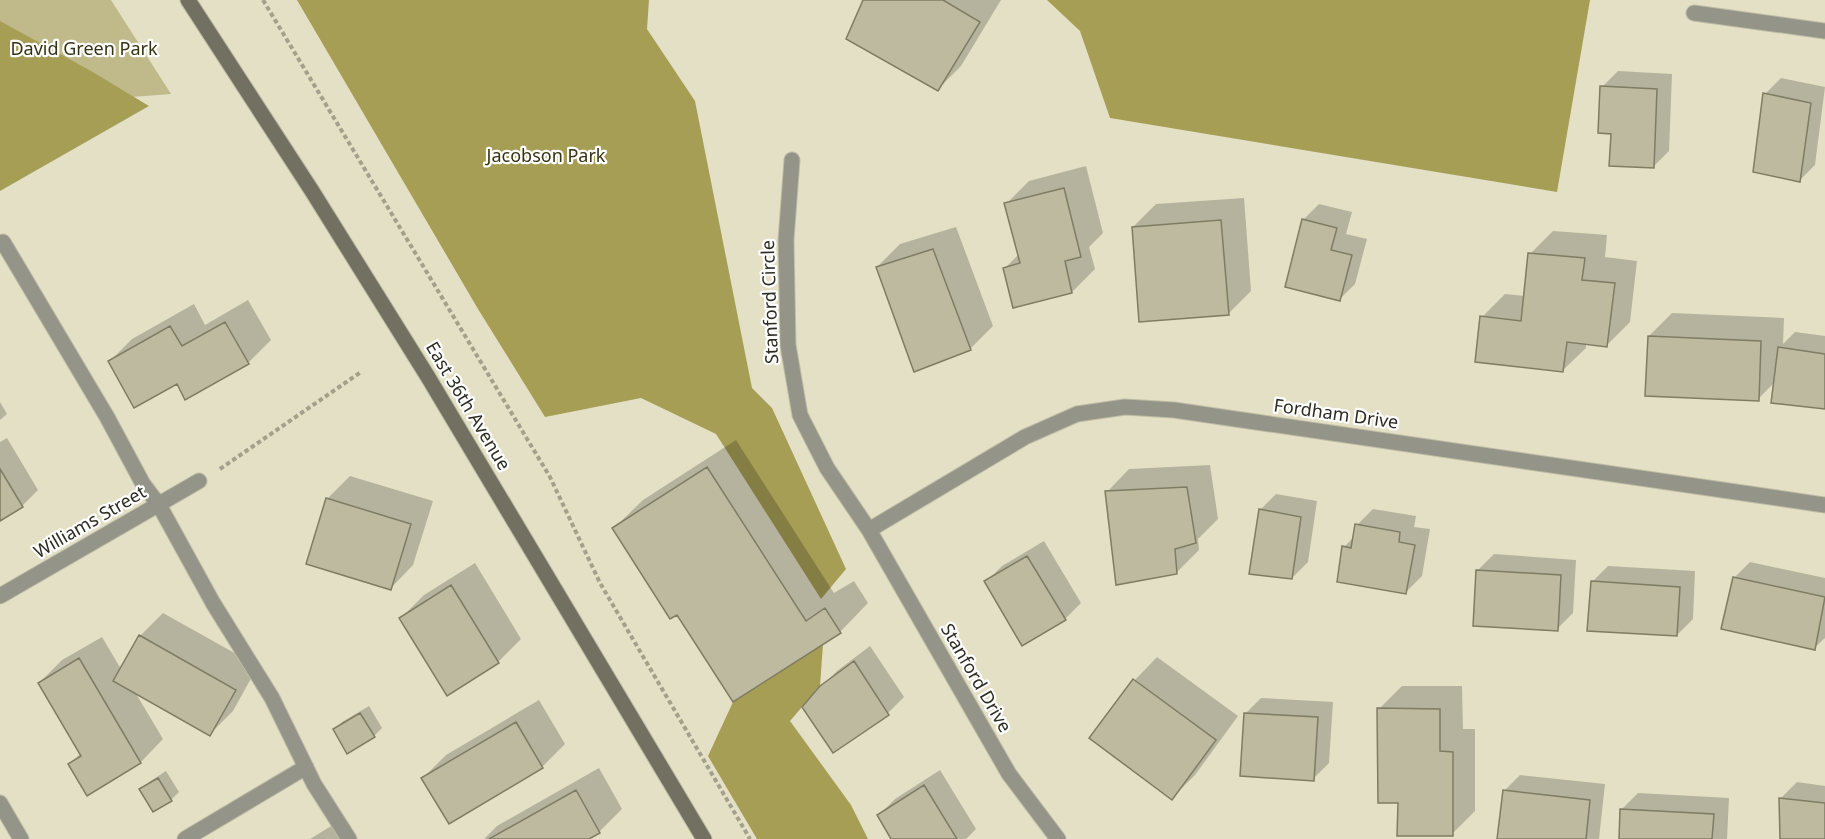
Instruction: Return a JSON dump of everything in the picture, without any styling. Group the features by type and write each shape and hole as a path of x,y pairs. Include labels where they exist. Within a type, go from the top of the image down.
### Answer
{"main road":[{"name":"East 36th Avenue","path":"188,0 312,191 428,377 704,839"}],"street":[{"path":"1694,13 1825,31"},
{"name":"Stanford Circle","path":"792,160 786,240 788,345 800,415 827,468 869,530"},
{"path":"3,242 108,417 143,484 159,505 213,603 272,698 314,784 349,839"},
{"name":"Fordham Drive","path":"869,530 1025,437 1077,414 1125,407 1186,412 1825,505"},
{"name":"Williams Street","path":"0,596 199,481"},
{"name":"Stanford Drive","path":"869,530 1009,774 1058,839"},
{"path":"185,839 306,767"},
{"path":"0,803 21,839"}],"path":[{"path":"263,0 550,477 600,583 750,839"},
{"path":"199,481 361,372"}],"green space":[{"name":"David Green Park","path":"0,0 111,0 171,94 80,101 0,66"},
{"name":"Jacobson Park","path":"297,0 649,0 647,29 695,101 752,388 772,408 846,569 821,599 716,434 641,398 545,417 478,309"},
{"path":"1047,0 1590,0 1557,192 1110,118 1080,31"},
{"path":"0,21 91,71 149,106 0,191"},
{"path":"823,644 820,686 790,721 851,805 868,839 757,839 708,756 733,702"}],"building":[{"path":"863,0 943,0 980,22 938,91 846,39"},
{"path":"1600,86 1657,89 1654,168 1609,166 1611,134 1598,133"},
{"path":"1763,93 1811,103 1800,182 1753,172"},
{"path":"1064,188 1081,257 1065,261 1072,293 1013,308 1003,268 1020,263 1004,203"},
{"path":"1302,219 1337,228 1331,250 1352,255 1340,301 1285,287"},
{"path":"1221,220 1229,315 1139,322 1132,227"},
{"path":"933,249 971,350 914,372 876,267"},
{"path":"1528,253 1585,258 1582,280 1615,283 1607,347 1567,342 1563,372 1475,362 1480,316 1521,321"},
{"path":"225,322 249,364 185,400 177,384 134,408 108,361 170,326 182,346"},
{"path":"1648,336 1761,341 1759,401 1645,396"},
{"path":"1778,347 1825,354 1825,409 1771,403"},
{"path":"707,467 806,621 825,608 841,633 733,702 677,615 670,619 612,528"},
{"path":"0,469 23,507 0,521"},
{"path":"1187,487 1196,543 1175,549 1177,574 1116,585 1105,491"},
{"path":"326,498 411,524 391,590 306,564"},
{"path":"1259,509 1301,517 1292,579 1249,574"},
{"path":"1355,524 1400,532 1399,542 1415,545 1406,594 1337,582 1342,546 1351,548"},
{"path":"1027,556 1066,620 1022,646 984,581"},
{"path":"1476,570 1561,575 1558,631 1473,626"},
{"path":"1733,577 1825,597 1815,650 1721,629"},
{"path":"1591,581 1680,587 1677,636 1587,631"},
{"path":"451,585 499,663 447,696 399,618"},
{"path":"139,635 236,690 210,736 113,681"},
{"path":"79,658 141,763 87,796 68,764 81,756 38,683"},
{"path":"854,661 889,715 833,753 802,707 820,686"},
{"path":"1133,679 1216,740 1172,800 1089,738"},
{"path":"1377,708 1440,709 1440,751 1453,752 1453,836 1397,836 1398,803 1378,803"},
{"path":"360,713 375,737 347,754 333,729"},
{"path":"1244,713 1318,717 1314,781 1240,776"},
{"path":"516,722 543,768 449,824 421,778"},
{"path":"158,778 172,801 153,812 139,789"},
{"path":"924,785 957,839 891,839 877,815"},
{"path":"576,790 600,833 589,839 489,839"},
{"path":"1503,790 1590,800 1586,839 1497,839"},
{"path":"1779,798 1825,803 1825,839 1780,839"},
{"path":"1620,809 1714,814 1712,839 1619,839"}]}
